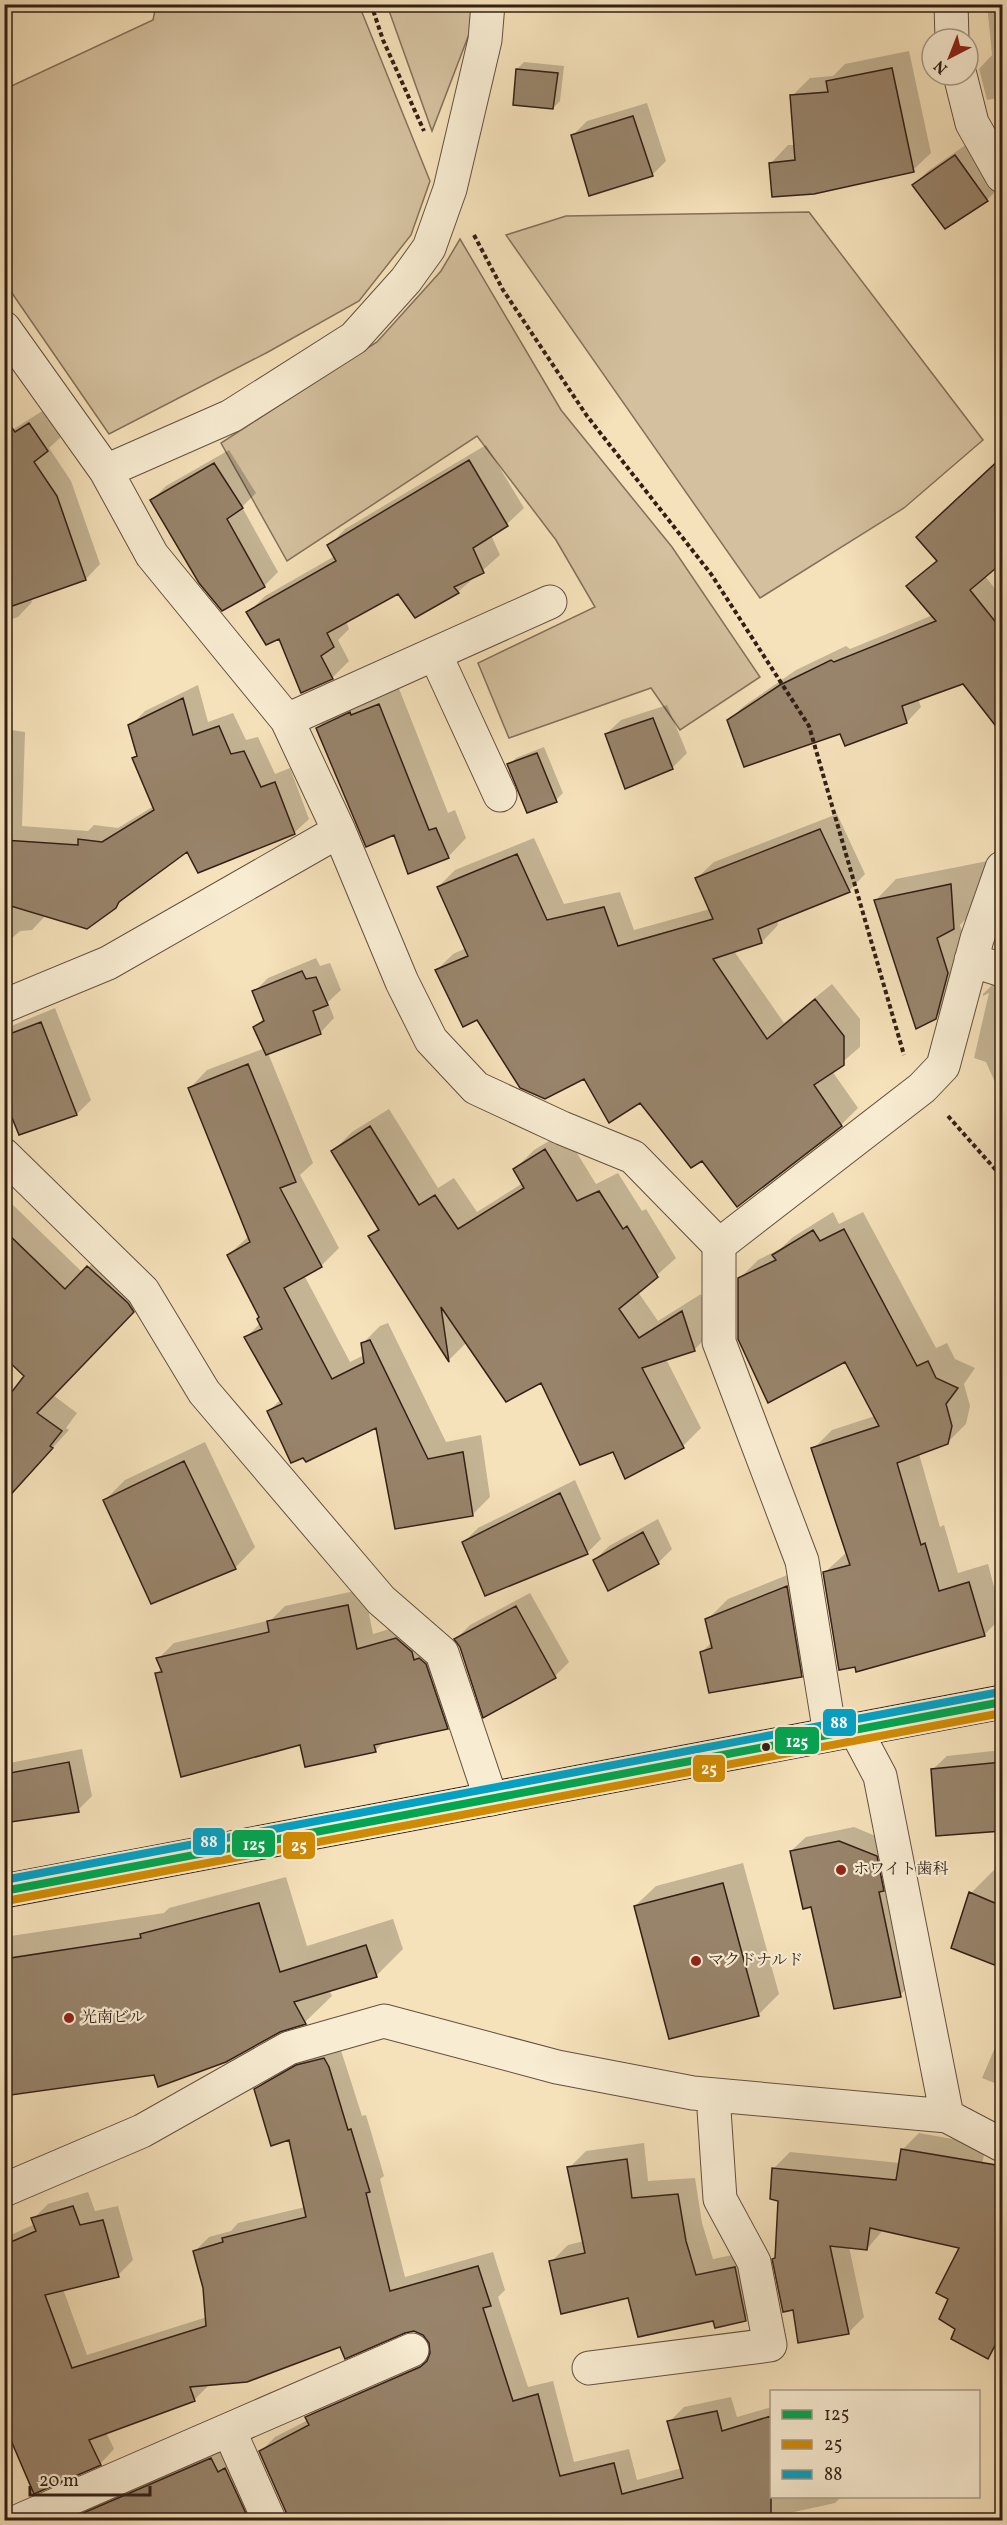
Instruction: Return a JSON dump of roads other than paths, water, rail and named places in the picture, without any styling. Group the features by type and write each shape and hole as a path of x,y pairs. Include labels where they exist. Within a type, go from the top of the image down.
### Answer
{"highway":[{"path":"4,1891 1002,1702"}],"street":[{"path":"106,471 231,416 354,338 406,280 429,248 450,189 485,40 488,4"},
{"path":"951,4 952,27"},
{"path":"963,87 972,123 1002,176"},
{"path":"4,328 106,471 152,555 287,720 339,831 402,982 431,1040 476,1088 562,1128 633,1157 719,1245 719,1342 802,1561 842,1731 880,1776 947,2116"},
{"path":"287,720 550,602"},
{"path":"435,654 500,795"},
{"path":"4,1006 108,963 339,831"},
{"path":"719,1245 922,1088 943,1066 971,960 1002,868"},
{"path":"971,960 1002,970"},
{"path":"4,1155 142,1291 204,1392 381,1600 442,1653 492,1798"},
{"path":"4,2190 142,2131 289,2048 384,2020 557,2067 693,2093 947,2116 1002,2145"},
{"path":"589,2368 770,2345 754,2262 720,2199 713,2095"},
{"path":"21,2520 412,2350"},
{"path":"229,2430 269,2520"}],"place":[{"name":"ホワイト歯科","path":"841,1870"},
{"name":"マクドナルド","path":"696,1961"},
{"name":"光南ビル","path":"69,2018"}]}
